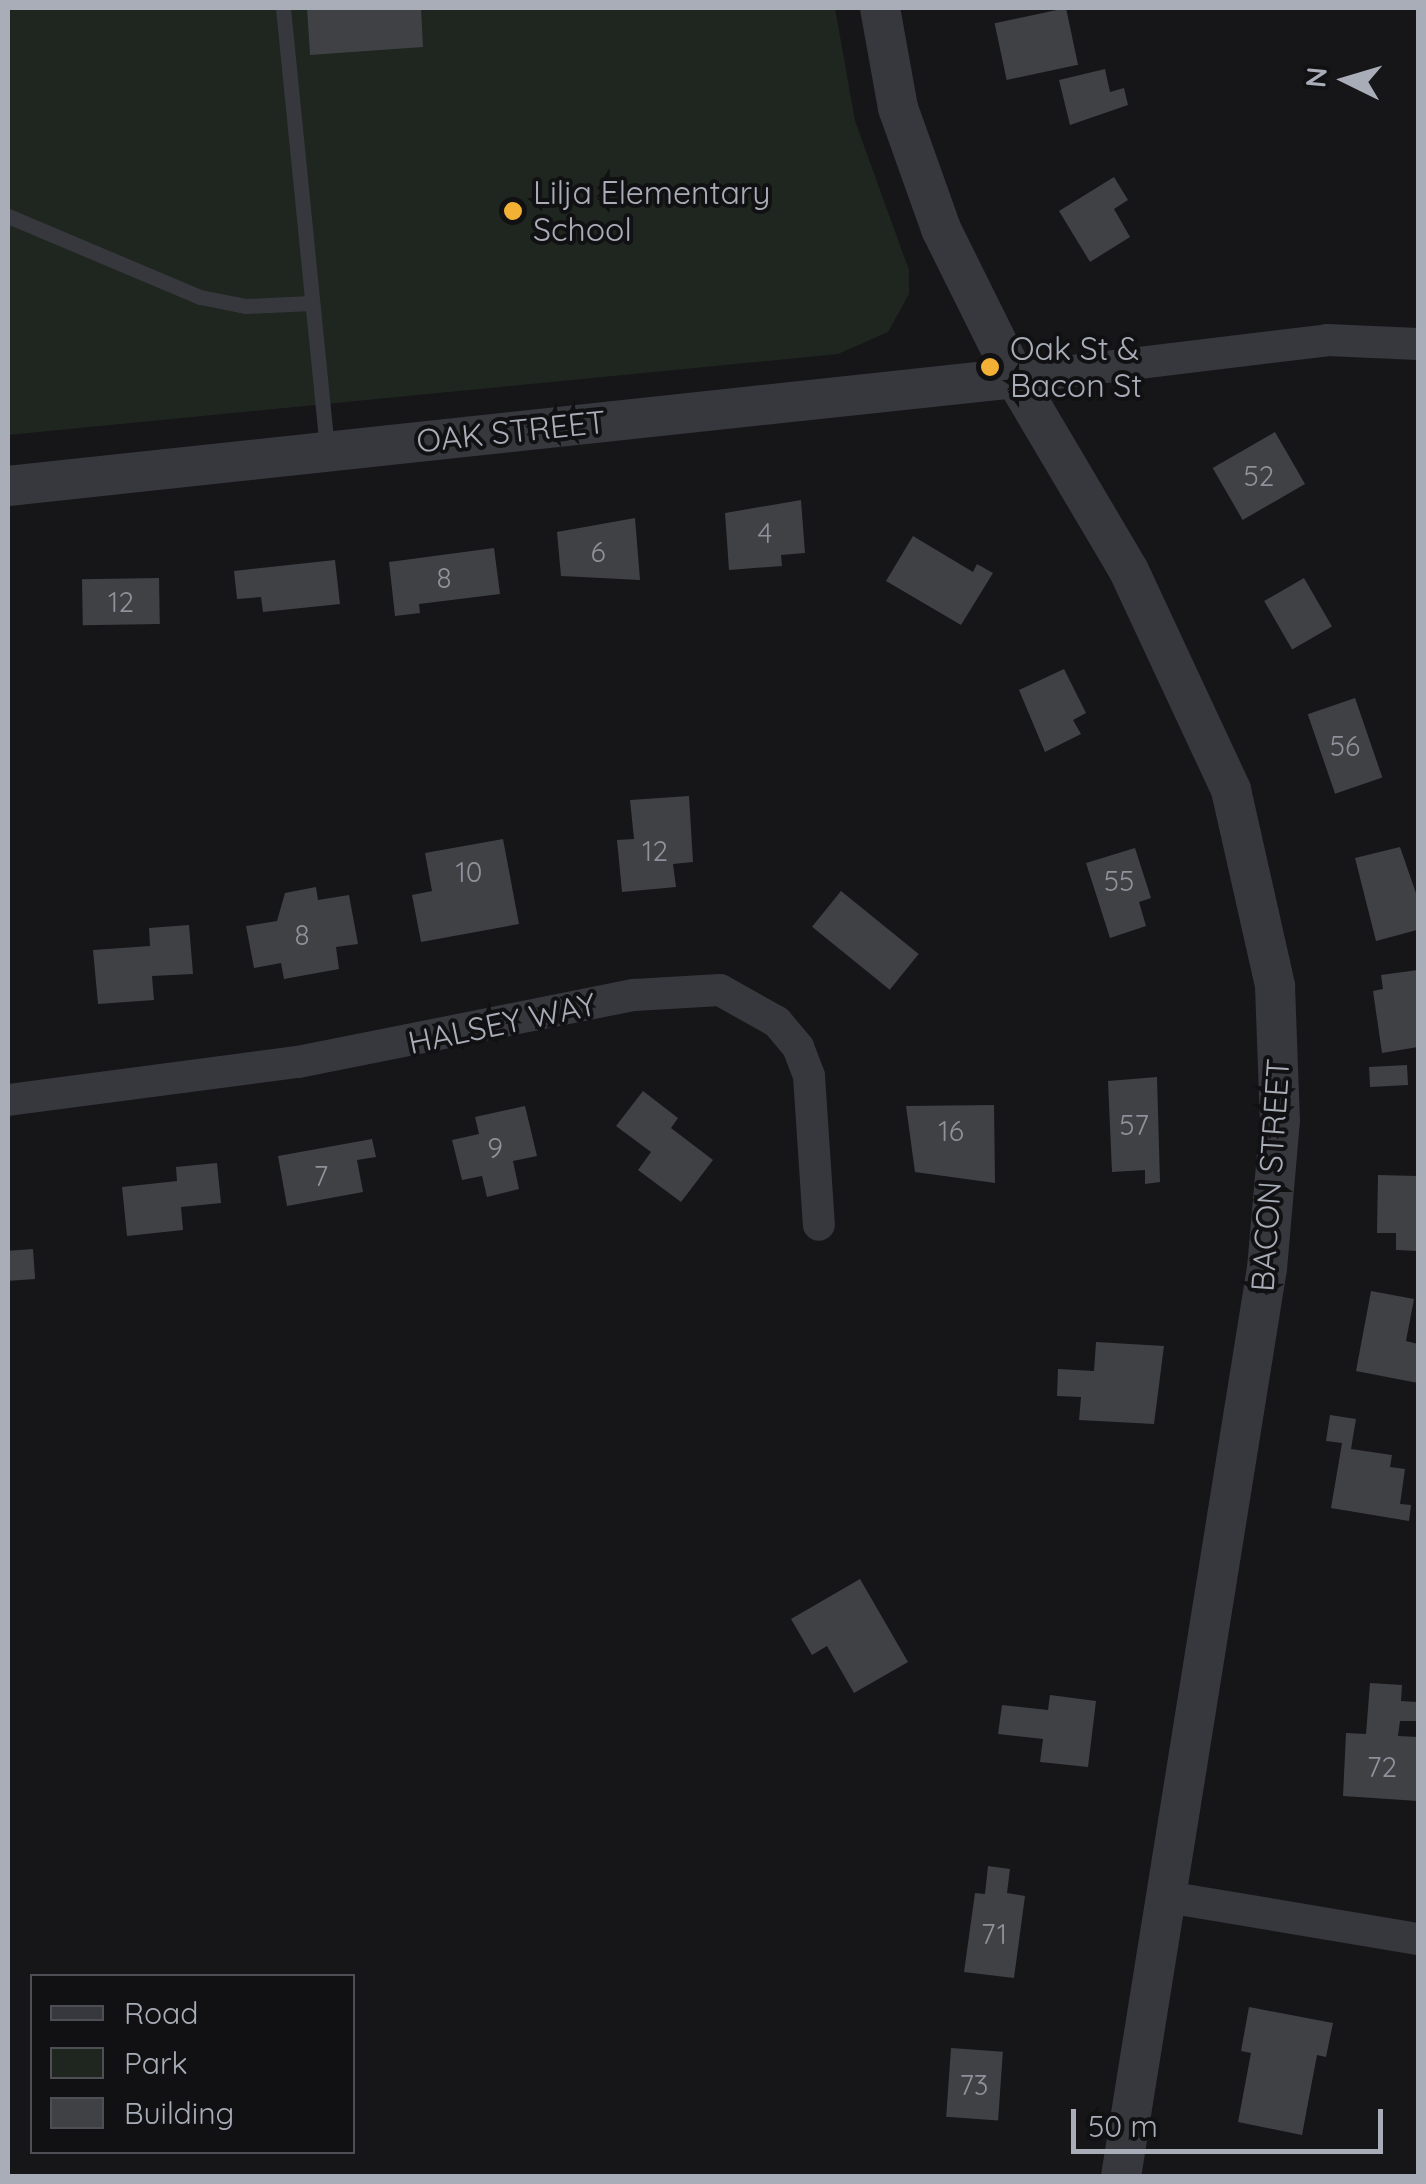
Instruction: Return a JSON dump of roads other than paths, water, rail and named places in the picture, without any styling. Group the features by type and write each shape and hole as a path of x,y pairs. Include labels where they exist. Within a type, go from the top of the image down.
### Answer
{"street":[{"name":"BACON STREET","path":"880,8 898,108 922,178 1015,378 1128,572 1202,723 1249,851 1275,986 1280,1120 1267,1268 1121,2176"},
{"path":"1015,378 1327,340 1418,344"},
{"name":"OAK STREET","path":"8,486 1015,378"},
{"name":"HALSEY WAY","path":"8,1100 298,1062 650,993 720,990 750,1003 798,1047 810,1076 820,1225"},
{"path":"1167,1896 1418,1939"}],"lane":[{"path":"283,8 327,451"},
{"path":"8,216 200,298 311,302"}],"place":[{"name":"Lilja Elementary School","path":"513,211"},
{"name":"Oak St & Bacon St","path":"990,367"}]}
